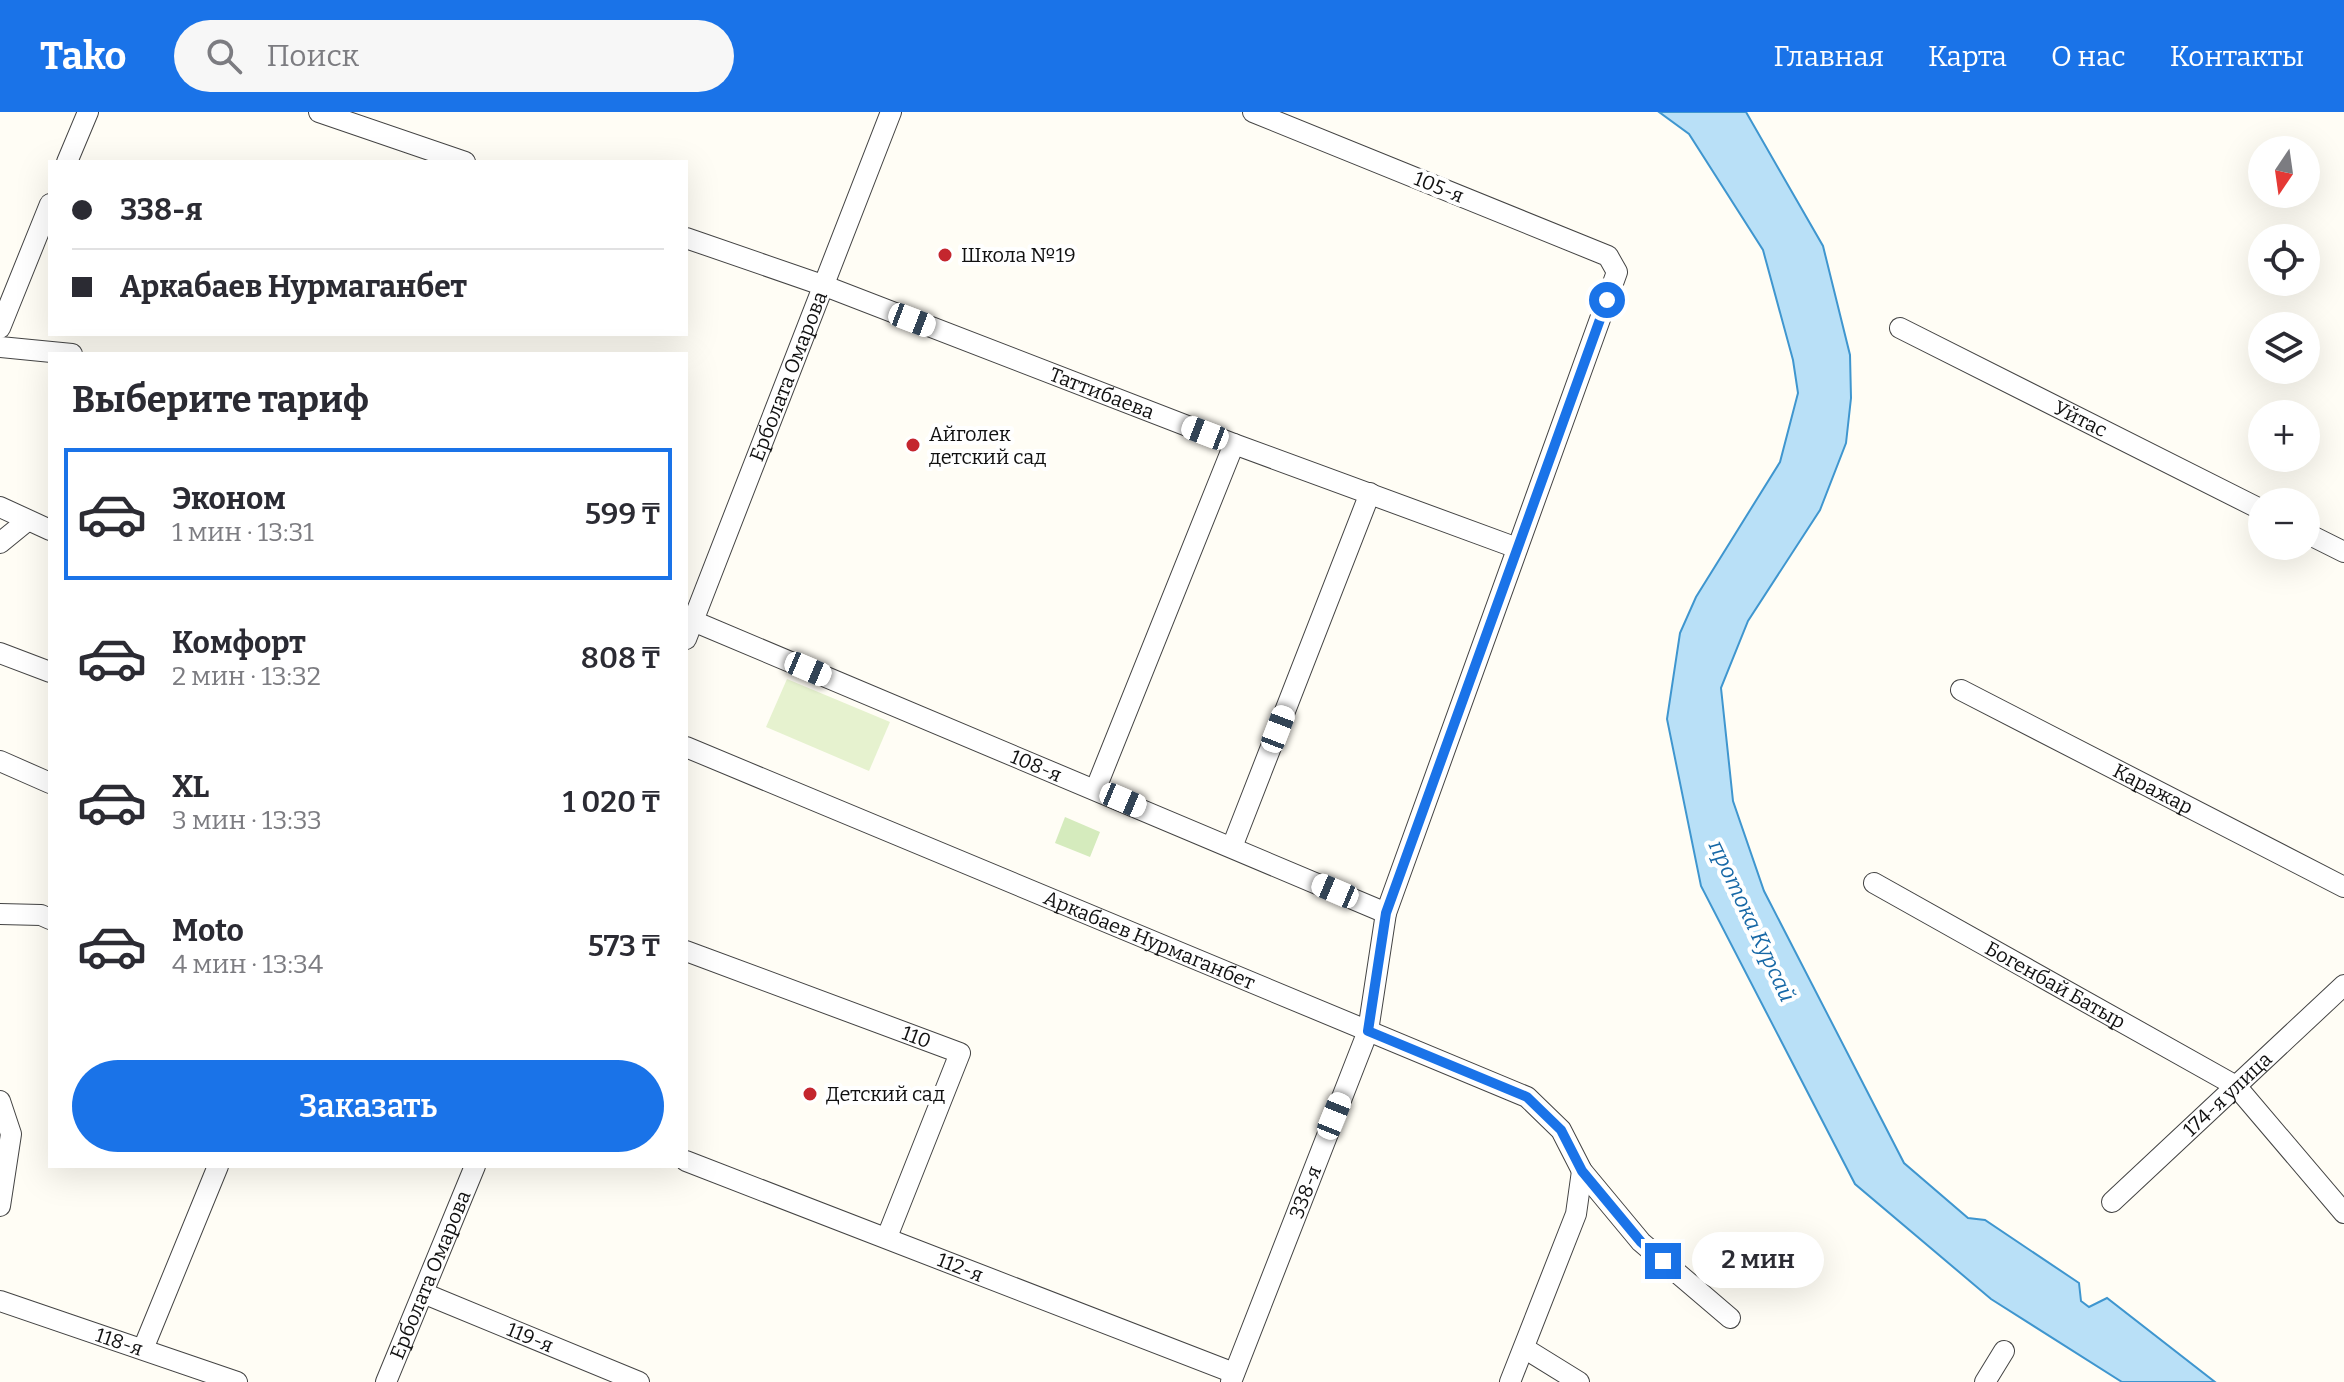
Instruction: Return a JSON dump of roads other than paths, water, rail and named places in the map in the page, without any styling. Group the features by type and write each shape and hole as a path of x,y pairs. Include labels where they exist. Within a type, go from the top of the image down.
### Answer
{"street":[{"path":"68,160 88,112"},
{"path":"319,112 459,160"},
{"name":"Ерболата Омарова","path":"688,626 825,286 891,112"},
{"name":"105-я","path":"1253,112 1608,256 1617,272"},
{"path":"0,328 48,209"},
{"name":"Таттибаева","path":"688,239 825,286 1234,444 1517,548"},
{"name":"338-я","path":"1232,1378 1368,1031 1386,913 1617,272"},
{"name":"Уйтас","path":"1900,328 2248,503"},
{"path":"0,347 51,352"},
{"path":"1096,788 1234,444"},
{"path":"1232,847 1370,493"},
{"path":"0,507 48,529"},
{"path":"0,543 27,521"},
{"path":"2320,540 2344,552"},
{"name":"108-я","path":"688,626 1096,788 1386,913"},
{"path":"0,653 48,671"},
{"name":"Каражар","path":"1961,690 2344,887"},
{"name":"Аркабаев Нурмаганбет","path":"688,748 1527,1097 1561,1130 1582,1171 1641,1242 1730,1318"},
{"path":"0,761 48,782"},
{"name":"Богенбай Батыр","path":"1874,883 2236,1086"},
{"path":"0,907 0,915 41,915 48,918"},
{"name":"110","path":"688,952 960,1053 887,1237"},
{"name":"174-я улица","path":"2112,1202 2344,985"},
{"path":"2236,1086 2344,1213"},
{"path":"0,1101 11,1134 0,1206"},
{"name":"112-я","path":"688,1162 887,1237 1232,1378"},
{"path":"143,1349 217,1168"},
{"name":"Ерболата Омарова","path":"386,1382 474,1168"},
{"path":"1510,1382 1576,1214 1582,1171"},
{"name":"119-я","path":"423,1293 639,1382"},
{"name":"118-я","path":"0,1301 237,1382"},
{"path":"1524,1348 1579,1382"},
{"path":"1985,1382 2004,1351"}],"water":[{"name":"протока Курсай","path":"1659,112 1746,112 1823,246 1850,355 1851,398 1846,443 1820,510 1748,621 1721,688 1733,801 1764,891 1904,1163 1968,1218 1985,1220 2079,1283 2081,1301 2089,1307 2107,1298 2215,1382 2122,1382 1991,1299 1855,1184 1701,886 1667,719 1680,633 1696,597 1780,462 1798,393 1793,360 1763,250 1689,134"}],"place":[{"name":"Школа №19","path":"945,255"},
{"name":"Айголек детский сад","path":"913,445"},
{"name":"Детский сад","path":"810,1094"}]}
